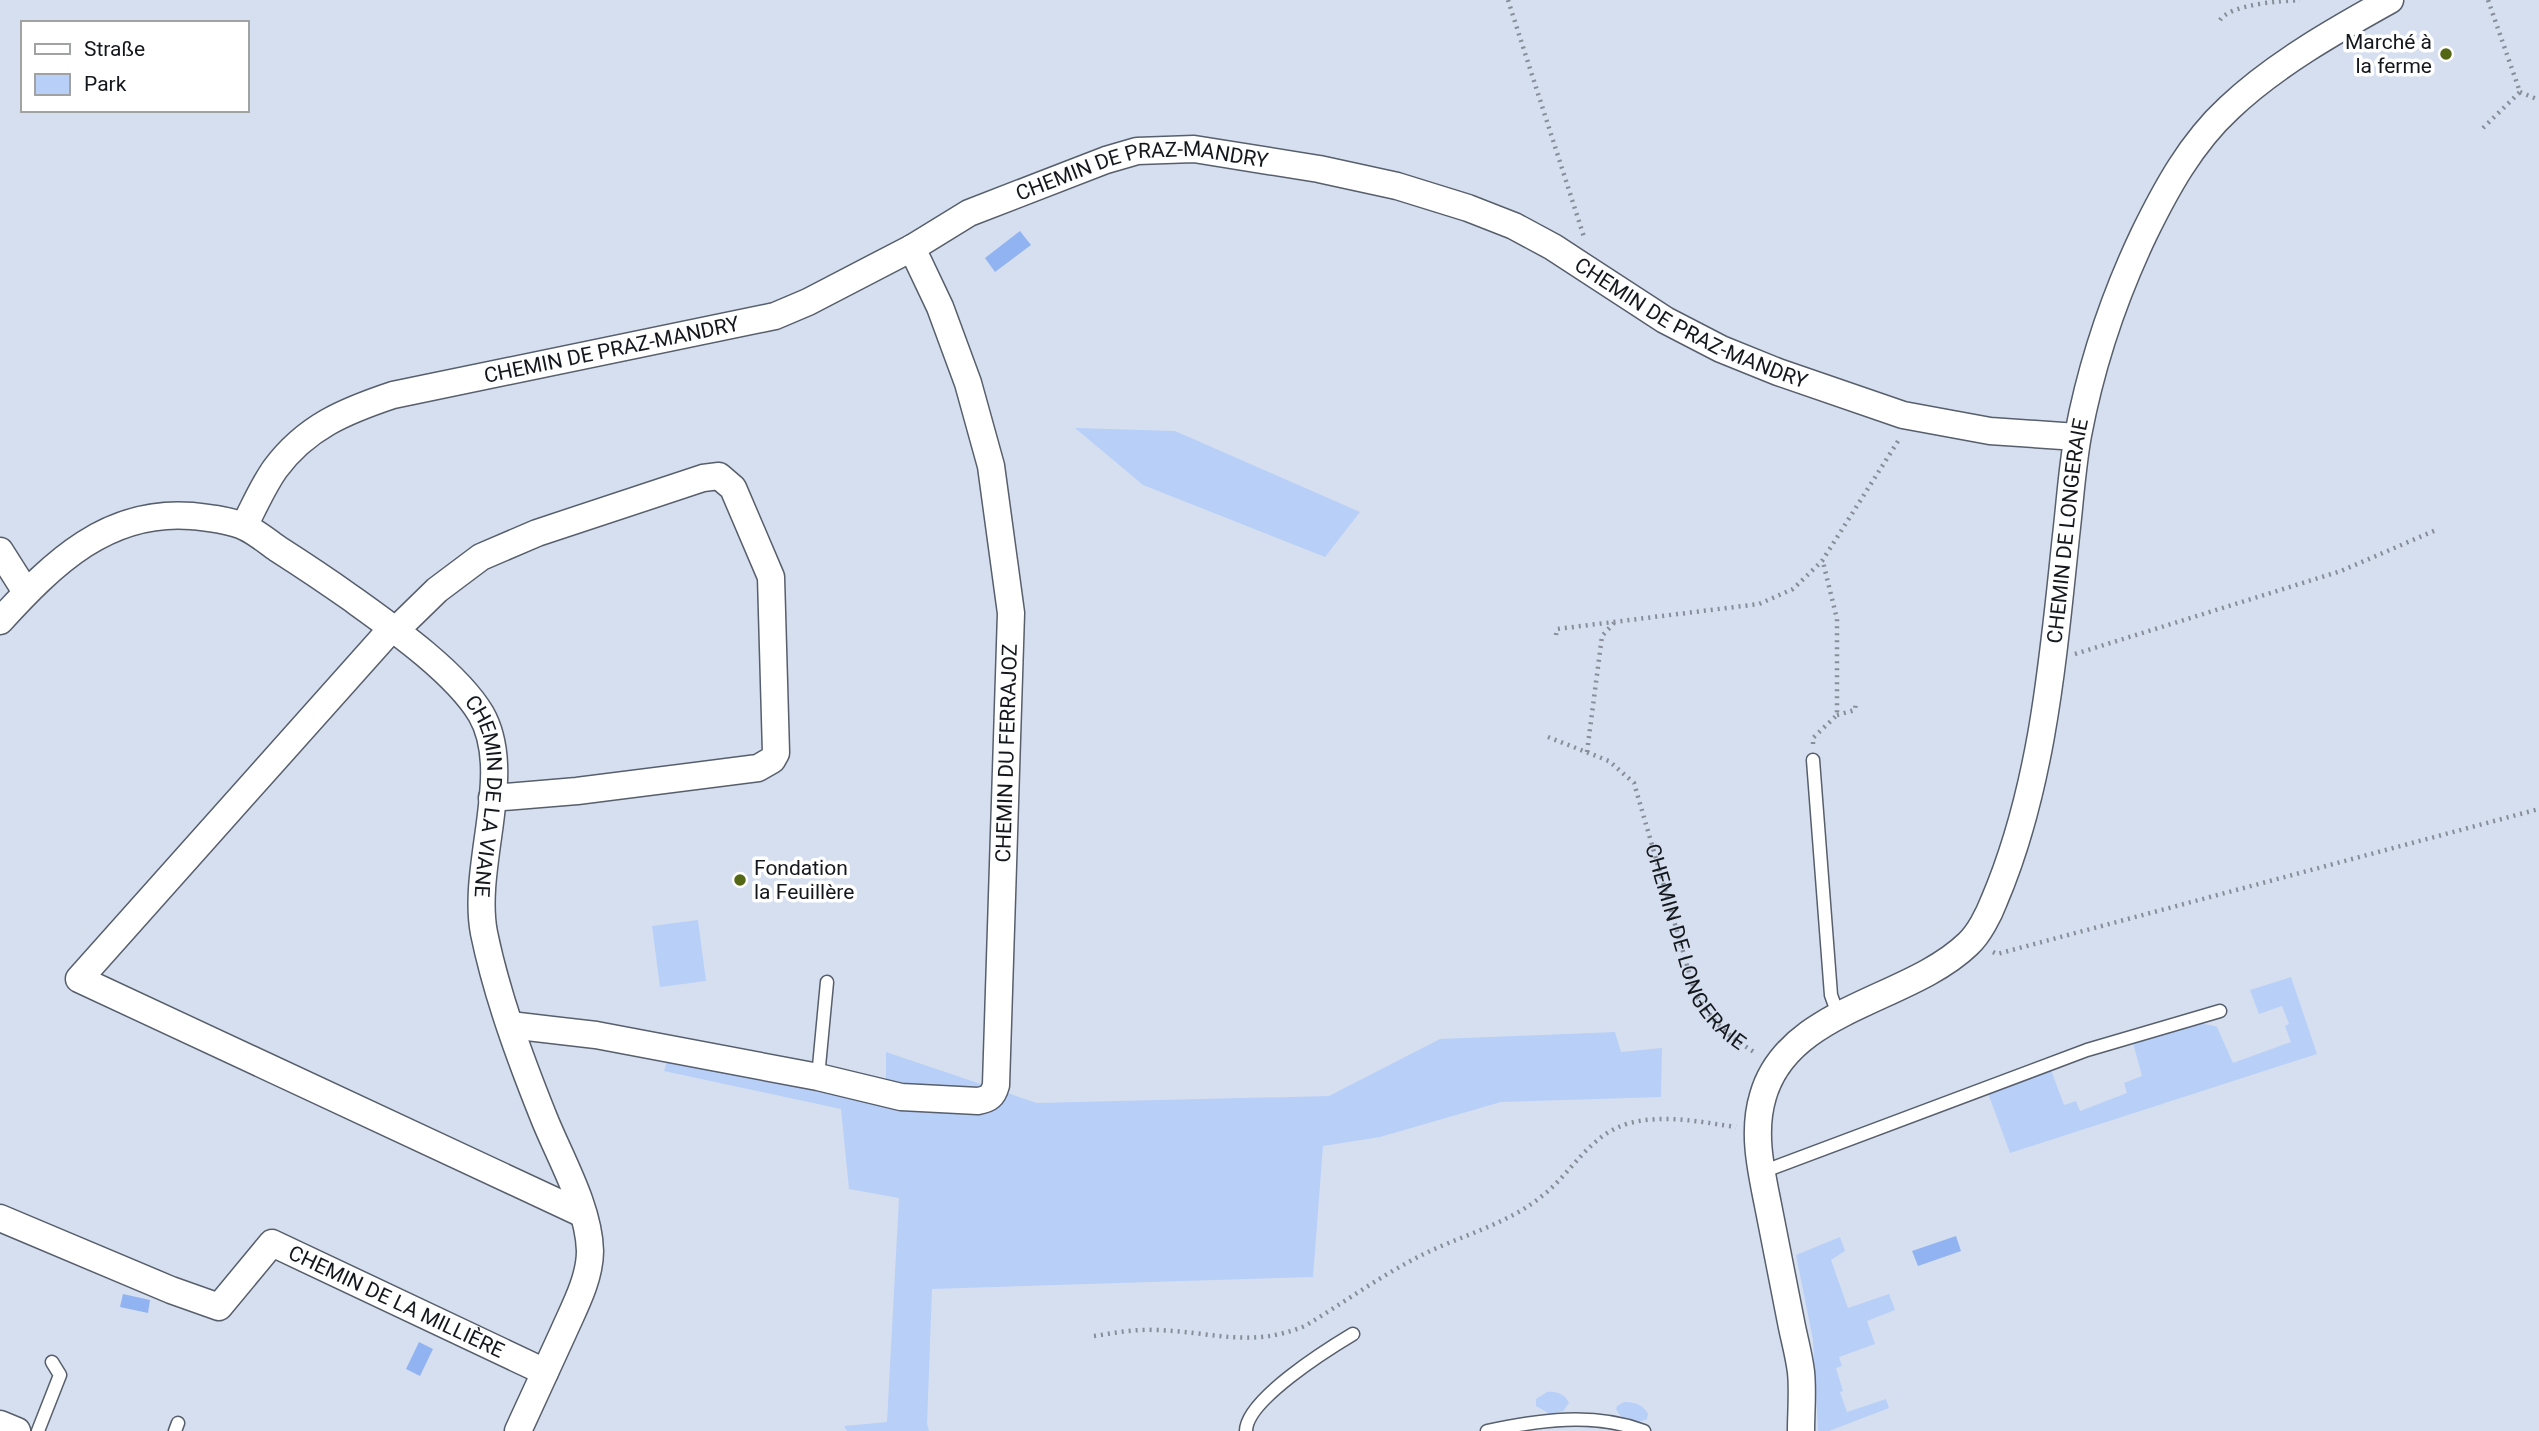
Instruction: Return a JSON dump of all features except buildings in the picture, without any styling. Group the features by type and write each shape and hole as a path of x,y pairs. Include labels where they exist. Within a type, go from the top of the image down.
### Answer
{"street":[{"name":"CHEMIN DE LONGERAIE","path":"1801,1431 1801,1372 1762,1172 1757,1130 1763,1096 1776,1065 1802,1038 1945,961 1971,942 1993,903 2014,846 2041,740 2077,437 2099,348 2130,263 2162,197 2191,151 2227,109 2265,78 2390,0"},
{"name":"CHEMIN DE PRAZ-MANDRY","path":"244,526 275,470 300,440 318,426 367,404 393,395 775,316 808,302 912,248 969,214 1106,160 1137,151 1194,149 1320,169 1397,186 1468,208 1514,226 1553,247 1665,320 1721,349 1778,372 1913,417 1990,431 2077,437"},
{"name":"CHEMIN DU FERRAJOZ","path":"818,1077 901,1097 945,1100 988,1099 993,1095 996,1085 1011,613 990,466 978,418 940,307 912,248"},
{"path":"492,798 680,780 758,768 772,760 776,753 771,577 733,488 719,476 703,478 566,522 505,545 481,557 456,575 394,628 79,979 583,1213"},
{"name":"CHEMIN DE LA VIANE","path":"0,621 26,592 64,558 99,534 136,520 175,515 207,518 244,526 394,628 458,685 481,713 492,740 494,763 484,862 483,928 519,1056 583,1213 590,1251 588,1269 577,1301 518,1431"},
{"path":"0,551 26,592"},
{"path":"510,1025 596,1035 818,1077"},
{"name":"CHEMIN DE LA MILLIÈRE","path":"0,1218 171,1290 219,1307 272,1243 545,1372"},
{"path":"0,1424 18,1431"}],"lane":[{"path":"1813,760 1831,995 1839,1017"},
{"path":"818,1077 827,982"},
{"path":"1762,1172 2087,1050 2220,1011"},
{"path":"1246,1431 1255,1410 1276,1389 1315,1357 1353,1334"},
{"path":"38,1431 61,1375 52,1362"},
{"path":"1487,1431 1559,1419 1600,1421 1644,1431"}],"path":[{"path":"1508,0 1595,275"},
{"path":"2220,20 2224,15 2242,8 2300,0"},
{"path":"2488,0 2520,92 2539,100"},
{"path":"2483,128 2520,92"},
{"path":"1556,635 1557,629 1759,604 1793,589 1822,561 1913,417"},
{"path":"2051,662 2341,571 2436,530"},
{"path":"1822,561 1837,619 1837,715"},
{"path":"1587,752 1602,636 1615,622"},
{"path":"1813,760 1813,738 1837,715 1855,710 1856,701"},
{"name":"CHEMIN DE LONGERAIE","path":"1548,737 1609,761 1634,783 1695,993 1710,1018 1731,1038 1776,1065"},
{"path":"1971,942 1997,954 2539,808"},
{"path":"1094,1336 1150,1329 1231,1339 1256,1339 1287,1333 1305,1326 1418,1257 1529,1206 1555,1185 1598,1137 1612,1130 1630,1123 1688,1119 1757,1130"}],"green space":[{"path":"1075,428 1175,431 1360,512 1325,557 1143,485"},
{"path":"698,920 706,981 660,987 652,926"},
{"path":"2291,977 2317,1054 2010,1153 1988,1093 2051,1070 2064,1105 2076,1101 2080,1111 2127,1093 2124,1083 2142,1076 2133,1043 2197,1024 2217,1027 2233,1063 2291,1042 2285,1026 2289,1024 2282,1006 2259,1014 2250,990"},
{"path":"1615,1032 1621,1052 1662,1048 1661,1097 1501,1102 1380,1137 1323,1146 1313,1277 932,1289 927,1424 929,1431 847,1431 844,1426 887,1422 899,1198 849,1189 841,1109 664,1071 673,1042 886,1082 886,1052 1037,1103 1329,1096 1440,1039"},
{"path":"1840,1237 1845,1251 1831,1260 1848,1308 1889,1294 1895,1310 1867,1321 1875,1344 1839,1357 1842,1366 1836,1368 1843,1391 1840,1392 1847,1412 1886,1399 1889,1408 1829,1431 1818,1431 1813,1340 1796,1255"},
{"path":"1547,1392 1565,1397 1569,1403 1563,1411 1550,1414 1536,1406 1536,1399"},
{"path":"1624,1402 1641,1406 1648,1414 1647,1419 1634,1422 1622,1417 1616,1409"}],"shaded area":[{"path":"1020,231 1031,245 995,272 985,258"},
{"path":"1956,1236 1961,1251 1918,1266 1912,1251"},
{"path":"123,1294 150,1300 148,1313 120,1307"},
{"path":"419,1342 433,1349 420,1376 406,1369"}],"place":[{"name":"Marché à la ferme","path":"2446,54"},
{"name":"Fondation la Feuillère","path":"740,880"}]}
